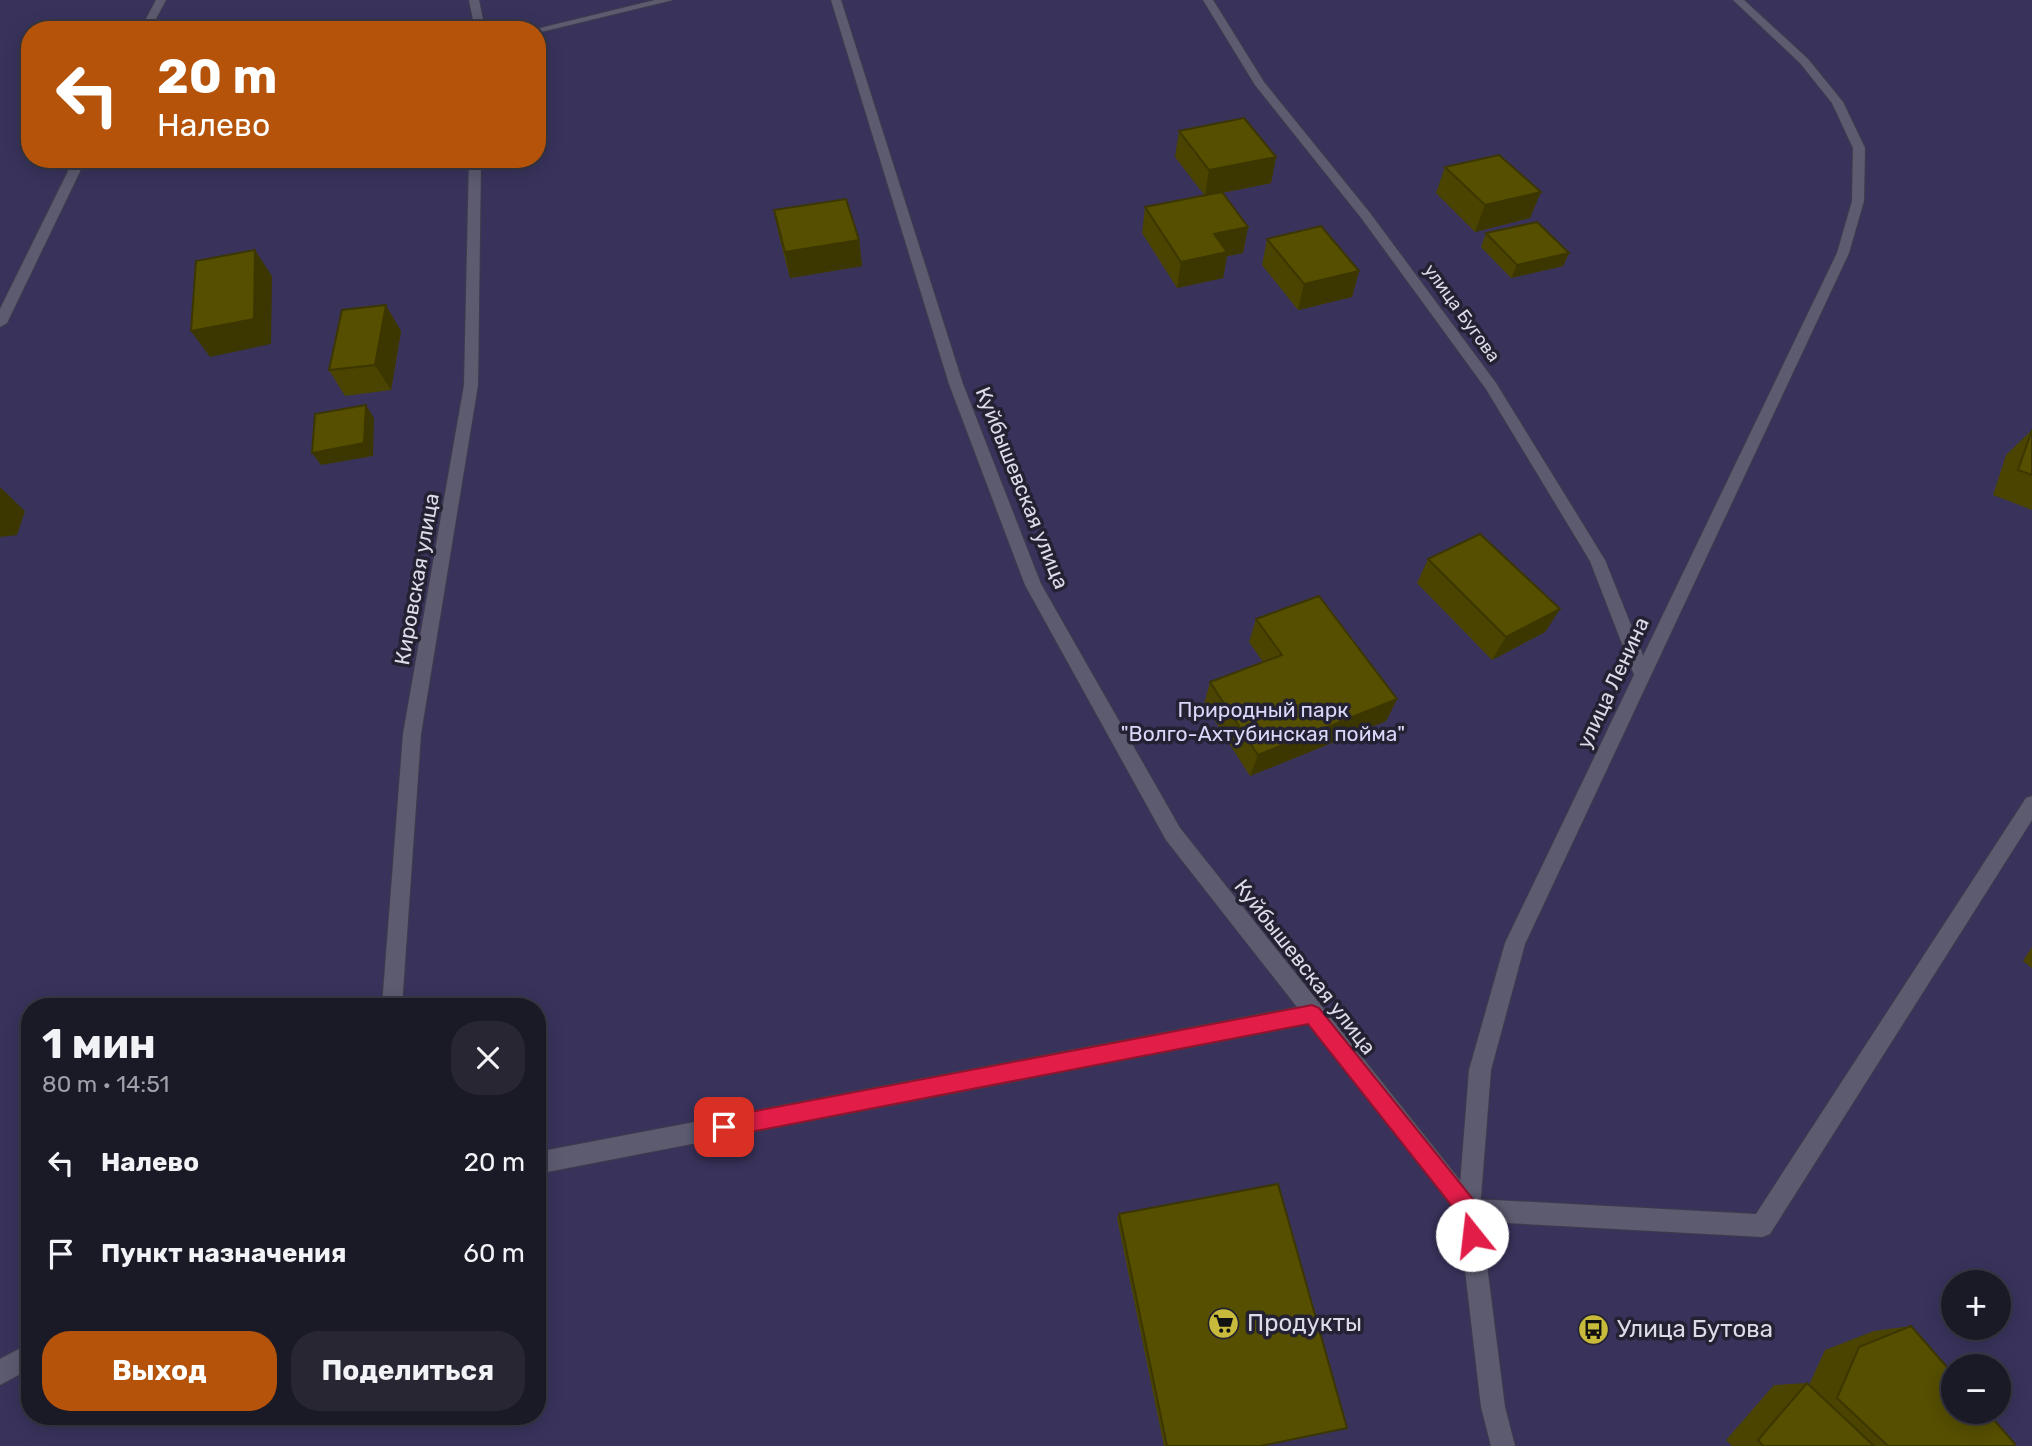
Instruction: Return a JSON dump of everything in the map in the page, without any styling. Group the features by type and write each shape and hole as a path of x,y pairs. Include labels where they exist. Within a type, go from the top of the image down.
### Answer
{"street":[{"path":"150,21 161,0"},
{"path":"474,0 478,21"},
{"path":"546,28 668,0"},
{"name":"Куйбышевская улица","path":"836,0 956,384 1033,585 1173,834 1312,1014 1469,1210"},
{"name":"улица Бугова","path":"1208,0 1259,83 1366,216 1492,386 1597,560 1643,676"},
{"name":"улица Ленина","path":"1503,1446 1493,1407 1469,1210 1480,1070 1515,943 1843,253 1858,201 1859,148 1837,102 1804,61 1738,0"},
{"path":"0,323 76,168"},
{"name":"Кировская улица","path":"393,998 412,734 471,385 475,168"},
{"path":"1469,1210 1762,1226 2032,804"},
{"path":"546,1161 1312,1014"},
{"path":"0,1373 21,1360"}],"green space":[{"name":"Природный парк \"Волго-Ахтубинская пойма\"","path":"0,0 2032,0 2032,1446 0,1446"}],"building":[{"path":"1244,118 1276,157 1209,170 1179,131"},
{"path":"1499,155 1541,192 1485,205 1445,167"},
{"path":"1222,192 1248,227 1214,234 1227,252 1181,262 1145,207"},
{"path":"846,199 859,240 785,252 774,210"},
{"path":"1537,222 1569,253 1517,265 1486,233"},
{"path":"1321,226 1359,271 1304,284 1267,239"},
{"path":"255,250 254,319 191,331 196,261"},
{"path":"386,305 375,365 329,370 342,310"},
{"path":"366,405 364,443 312,453 315,414"},
{"path":"2032,430 2032,475 2018,470"},
{"path":"1480,534 1560,609 1506,637 1428,559"},
{"path":"1319,596 1397,699 1258,755 1210,682 1282,655 1256,619"},
{"name":"Продукты","path":"1278,1184 1347,1428 1260,1446 1167,1446 1119,1214"},
{"path":"1911,1326 1941,1360 1941,1424 1998,1424 2014,1446 1888,1446 1837,1398 1859,1347"},
{"path":"1807,1383 1874,1446 1763,1446 1758,1440"}],"place":[{"name":"Продукты","path":"1224,1323"},
{"name":"Улица Бутова","path":"1594,1329"}],"route":[{"path":"724,1127 1312,1014 1469,1210 1472,1235"}]}
